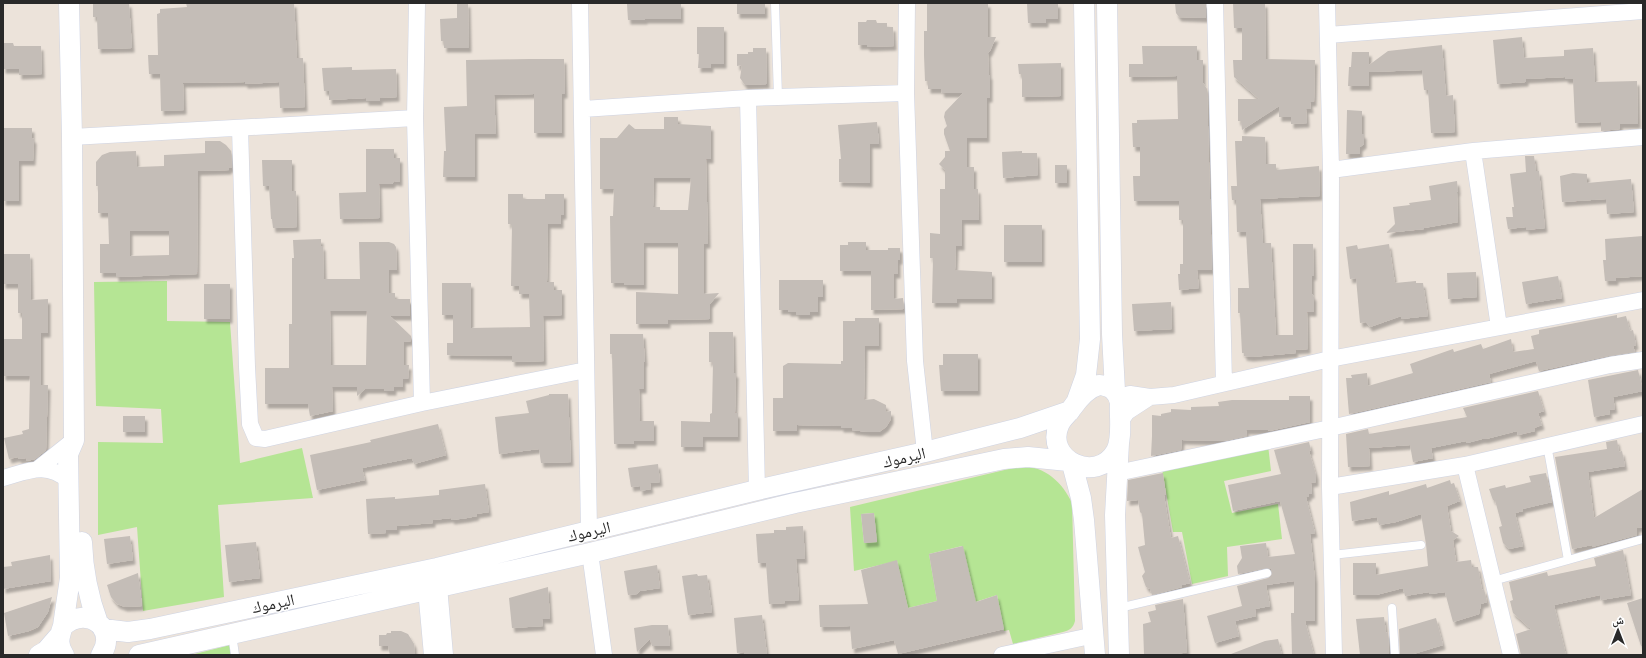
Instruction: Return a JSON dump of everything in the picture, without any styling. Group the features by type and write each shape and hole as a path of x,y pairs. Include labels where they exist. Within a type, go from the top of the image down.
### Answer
{"street":[{"path":"69,3 72,137 74,440 68,454 75,481 83,561 88,593 106,643 101,655"},
{"path":"417,3 415,118 422,403"},
{"path":"580,3 589,531"},
{"path":"907,3 906,93 916,361 925,452"},
{"path":"1073,407 1086,375 1090,339 1084,3"},
{"path":"1107,3 1112,334 1117,394 1120,402 1115,515 1119,655"},
{"path":"1215,3 1224,383"},
{"path":"1327,3 1330,170 1330,486 1334,655"},
{"path":"1328,35 1643,12"},
{"path":"583,109 748,98 906,93"},
{"path":"748,98 757,490"},
{"path":"72,137 415,118"},
{"path":"240,128 250,424 256,438 265,439 422,403 586,370"},
{"path":"1330,170 1473,151 1643,137"},
{"path":"1473,151 1499,327"},
{"path":"1096,655 1081,498 1070,462 1060,450 1057,442 1059,424 1064,416 1088,389 1093,386 1105,385 1117,394 1150,397 1174,395 1330,359 1499,327 1642,304"},
{"path":"1117,473 1330,428 1610,365 1643,360"},
{"path":"139,655 232,634 431,579 590,553 795,503 1004,459 1033,457 1070,462 1082,467 1092,468 1102,465 1113,454 1119,432 1128,412 1150,397"},
{"name":"اليرموك","path":"62,639 76,618 84,617 92,619 101,626 128,632 431,579 589,531 757,490 925,452 1020,428 1073,407"},
{"path":"1330,486 1465,465 1643,424"},
{"path":"3,478 39,468 74,440"},
{"path":"1465,465 1511,655"},
{"path":"39,468 56,471 75,481"},
{"path":"39,655 62,639 70,578 75,481"},
{"path":"590,553 604,655"},
{"path":"431,579 432,655"},
{"path":"431,579 445,655"},
{"path":"1002,655 1095,635"}],"lane":[{"path":"775,3 778,97"},
{"path":"1547,445 1568,560"},
{"path":"1493,580 1643,540"},
{"path":"1332,556 1421,545"},
{"path":"1118,609 1267,573"},
{"path":"1392,608 1395,655"},
{"path":"232,634 235,655"}],"green space":[{"path":"167,281 167,321 230,322 240,463 302,448 313,498 218,505 224,597 143,611 137,527 98,535 98,442 163,443 161,409 96,406 94,282"},
{"path":"1268,445 1271,471 1224,481 1232,513 1278,504 1282,539 1227,547 1228,576 1192,584 1182,532 1173,532 1162,469"},
{"path":"1021,466 1038,469 1045,472 1064,489 1072,503 1075,621 1072,627 1063,632 1013,644 1009,630 1004,631 997,595 969,604 974,596 962,546 929,554 937,601 908,608 897,561 854,571 850,507","holes":["874,513 877,542 864,543 861,514"]},
{"path":"230,645 231,655 191,655"}],"building":[{"path":"93,3 129,3 132,48 98,49 97,17 93,17"},
{"path":"186,3 294,3 297,58 303,58 305,107 280,108 279,82 245,84 245,82 183,83 184,110 161,111 160,74 149,74 148,55 158,55 157,14 160,13 160,9 187,7"},
{"path":"457,3 468,3 469,48 444,48 444,41 441,41 440,19 457,18"},
{"path":"681,3 681,19 628,20 627,4"},
{"path":"737,3 765,3 765,14 737,14"},
{"path":"927,3 988,3 988,37 996,37 988,53 990,98 987,98 987,138 967,138 967,167 974,167 974,189 978,189 979,220 962,220 962,246 956,246 955,270 992,272 992,299 957,299 957,303 932,303 933,258 930,258 930,233 940,234 940,189 945,189 945,170 939,164 945,157 945,151 950,151 944,134 944,129 947,126 944,117 945,112 963,93 942,93 941,89 928,89 928,81 925,81 924,55 924,31 927,31"},
{"path":"1027,3 1058,3 1058,19 1046,19 1046,23 1028,23"},
{"path":"1175,3 1206,3 1206,18 1179,17 1176,13"},
{"path":"1233,3 1265,3 1266,59 1315,60 1314,102 1310,102 1311,109 1306,109 1307,123 1291,124 1291,117 1279,117 1279,106 1242,130 1241,121 1238,121 1238,99 1259,99 1234,77 1233,60 1242,60 1242,28 1234,28"},
{"path":"867,20 876,20 877,23 887,23 887,27 893,27 894,46 867,47 867,45 858,45 858,22 866,22"},
{"path":"697,27 724,27 724,64 711,64 711,68 698,68 699,54 697,54"},
{"path":"1522,37 1524,58 1564,56 1564,50 1593,48 1595,82 1637,81 1638,124 1620,124 1620,129 1601,131 1601,122 1575,123 1573,79 1566,79 1565,77 1526,79 1526,82 1497,84 1493,40"},
{"path":"3,43 13,43 14,46 41,46 42,74 19,75 19,69 3,69"},
{"path":"1442,45 1446,96 1453,95 1455,132 1431,133 1428,90 1424,90 1422,70 1369,72 1369,86 1348,86 1349,67 1351,67 1352,52 1369,52 1369,65 1388,51"},
{"path":"1142,46 1197,46 1197,60 1203,60 1203,83 1207,89 1212,270 1197,270 1199,288 1179,290 1178,274 1180,274 1180,264 1183,264 1183,220 1179,220 1179,201 1134,201 1133,176 1140,176 1140,147 1133,147 1132,123 1137,123 1137,120 1178,119 1177,76 1129,77 1129,64 1143,64"},
{"path":"753,48 766,48 767,84 745,85 740,78 742,65 737,66 737,54 748,54 748,52 753,52"},
{"path":"564,59 565,94 562,94 562,133 534,133 534,94 494,95 496,134 475,134 475,177 443,177 444,151 446,151 444,107 467,106 466,60"},
{"path":"1061,63 1061,96 1022,97 1022,74 1019,74 1018,64"},
{"path":"352,67 352,70 396,69 397,97 380,98 380,101 366,101 366,98 329,100 329,91 324,91 322,68"},
{"path":"1347,110 1362,111 1362,134 1364,134 1364,144 1360,147 1360,154 1346,154"},
{"path":"664,117 678,117 678,124 711,126 711,159 706,159 708,244 704,244 704,294 719,293 710,304 710,319 668,320 668,324 636,324 636,292 678,294 678,243 644,243 644,285 624,285 624,283 611,283 610,216 613,216 614,189 600,189 600,138 617,138 629,124 635,129 664,129","holes":["654,178 691,178 688,210 660,210 660,207 653,207"]},
{"path":"877,122 879,144 870,144 870,183 839,182 839,159 841,159 838,125"},
{"path":"3,128 32,128 32,138 34,139 33,161 19,161 19,201 3,201"},
{"path":"1242,136 1265,137 1266,164 1276,164 1276,170 1319,166 1320,196 1260,199 1263,243 1271,243 1276,335 1293,335 1293,244 1313,244 1314,276 1312,276 1312,294 1314,297 1314,312 1307,312 1308,349 1295,350 1296,353 1251,357 1244,356 1244,353 1242,353 1240,313 1238,313 1238,288 1249,288 1246,232 1237,232 1236,200 1232,200 1231,186 1237,186 1235,141 1242,141"},
{"path":"205,141 220,141 231,151 232,168 229,168 229,170 198,171 197,274 116,277 116,273 100,273 100,244 109,244 108,213 98,213 96,162 102,155 110,152 136,151 137,167 164,166 164,155 205,153","holes":["130,231 169,231 169,255 130,256"]},
{"path":"366,149 394,149 394,158 400,158 400,182 394,181 392,184 379,184 380,218 340,219 339,193 366,192"},
{"path":"1022,151 1022,153 1037,153 1038,175 1003,178 1002,152"},
{"path":"1525,156 1534,156 1536,171 1539,171 1545,228 1526,230 1526,227 1508,229 1506,217 1513,217 1512,207 1514,207 1510,174 1526,172"},
{"path":"262,160 292,160 292,191 296,191 297,227 273,228 269,186 263,186"},
{"path":"1055,165 1067,165 1067,183 1055,183"},
{"path":"1573,173 1587,174 1587,183 1631,179 1634,212 1607,214 1606,199 1562,202 1560,176"},
{"path":"1457,181 1458,222 1424,229 1386,233 1395,224 1393,207 1431,200 1429,186"},
{"path":"508,194 523,194 523,199 545,199 545,194 564,194 564,215 561,215 561,224 548,224 547,282 554,282 554,290 562,290 562,315 543,316 544,361 512,362 512,356 447,355 447,343 453,343 453,315 442,315 442,283 471,283 471,328 530,327 529,294 519,294 519,286 511,286 512,224 508,224"},
{"path":"1004,225 1042,225 1042,262 1004,262"},
{"path":"1643,236 1643,276 1616,278 1616,281 1605,281 1603,260 1606,260 1605,239"},
{"path":"321,239 321,246 323,246 324,279 360,279 359,242 389,242 394,244 396,247 397,270 389,270 389,293 395,293 395,299 410,299 410,316 390,316 411,336 411,341 404,342 404,365 409,365 408,379 403,379 403,387 394,387 394,391 385,391 384,389 365,389 357,396 357,387 332,387 333,411 310,416 308,404 265,404 265,368 289,368 289,324 292,324 292,258 294,258 293,240","holes":["330,311 367,311 366,365 331,365"]},
{"path":"848,242 866,242 866,250 888,250 888,248 900,248 898,274 894,274 894,299 903,298 904,309 871,310 871,271 840,271 840,245 848,245"},
{"path":"1389,244 1395,283 1416,281 1416,283 1423,283 1428,316 1401,319 1401,316 1370,327 1366,322 1360,323 1356,278 1350,279 1346,247 1357,245 1358,249"},
{"path":"3,254 30,254 31,300 48,299 48,333 41,333 41,385 48,385 46,450 35,459 27,461 26,458 19,459 18,457 9,459 4,438 23,434 22,431 29,429 30,376 3,376 3,339 22,339 22,313 18,313 18,284 3,284"},
{"path":"1476,272 1477,297 1448,299 1447,273"},
{"path":"1558,276 1562,298 1526,304 1522,282"},
{"path":"779,280 823,280 823,297 818,297 818,312 810,312 810,315 796,315 796,312 779,310"},
{"path":"204,284 230,284 230,319 204,319"},
{"path":"1171,302 1172,329 1134,331 1132,304"},
{"path":"1617,315 1617,318 1626,316 1630,331 1633,330 1636,345 1633,346 1635,352 1608,356 1539,371 1536,361 1489,374 1491,382 1349,414 1346,378 1352,378 1351,375 1367,373 1368,386 1413,373 1410,364 1453,349 1454,352 1481,344 1483,349 1511,339 1513,352 1534,349 1531,336 1539,334 1539,330"},
{"path":"855,318 879,318 879,346 865,346 864,400 874,399 886,405 886,412 891,411 891,419 886,427 879,432 868,432 852,430 852,428 841,428 841,426 797,425 797,431 773,431 773,398 783,398 783,366 788,363 841,364 841,361 843,361 843,321 855,321"},
{"path":"709,332 733,332 734,373 736,373 735,413 738,413 738,437 703,437 703,447 681,447 681,421 710,422 710,414 712,413 713,362 709,362"},
{"path":"610,334 643,334 645,362 644,389 639,389 640,421 654,421 654,441 634,441 634,444 614,444 612,354 610,354"},
{"path":"943,354 978,354 978,391 941,391 939,365 943,365"},
{"path":"1638,370 1643,391 1613,397 1615,409 1609,410 1610,414 1594,417 1588,380"},
{"path":"1538,391 1544,411 1538,413 1542,425 1534,428 1535,431 1518,435 1517,431 1467,443 1466,441 1431,448 1433,458 1413,462 1410,445 1369,448 1370,466 1348,467 1346,434 1368,429 1369,434 1467,417 1463,408"},
{"path":"549,394 568,394 571,462 541,463 539,449 499,454 495,417 529,413 526,401"},
{"path":"1289,396 1310,396 1310,422 1269,431 1246,430 1247,436 1224,441 1182,440 1181,450 1151,456 1152,415 1161,416 1161,414 1171,412 1171,409 1191,410 1191,407 1219,406 1218,402 1232,400 1289,400"},
{"path":"123,416 145,416 145,432 123,432"},
{"path":"438,424 446,455 414,464 412,458 362,468 365,480 317,490 310,455 371,442 370,440"},
{"path":"1617,440 1619,452 1622,451 1625,466 1588,472 1594,518 1643,489 1643,527 1637,528 1637,535 1592,547 1592,545 1572,549 1555,457 1607,449 1606,442"},
{"path":"1309,442 1311,450 1309,451 1316,475 1316,482 1311,483 1312,494 1309,494 1309,497 1306,497 1315,533 1310,534 1315,579 1315,621 1305,621 1314,655 1292,655 1291,613 1294,613 1294,581 1266,585 1270,606 1255,609 1256,616 1235,621 1239,636 1215,643 1207,616 1242,606 1237,586 1268,578 1272,574 1271,569 1266,568 1238,574 1237,566 1242,558 1240,546 1266,543 1268,557 1295,554 1280,501 1233,511 1228,485 1281,474 1274,450"},
{"path":"658,464 660,482 650,483 651,489 640,491 640,486 631,487 628,468"},
{"path":"1163,473 1166,495 1164,495 1171,538 1178,536 1190,583 1182,585 1182,587 1152,595 1150,589 1146,587 1142,576 1145,572 1138,547 1145,545 1142,514 1140,512 1138,500 1127,501 1128,480"},
{"path":"1546,473 1552,502 1522,509 1523,511 1515,513 1523,546 1509,549 1503,543 1499,527 1502,526 1495,500 1493,500 1489,489 1505,485 1506,488 1531,482 1529,476"},
{"path":"1450,480 1451,484 1454,483 1460,501 1447,506 1451,531 1459,536 1453,540 1456,562 1471,560 1472,567 1478,567 1482,590 1484,589 1487,602 1481,604 1479,614 1453,622 1445,592 1430,594 1429,592 1405,596 1403,588 1376,595 1353,595 1353,563 1376,563 1376,575 1428,566 1421,514 1396,522 1379,525 1377,517 1352,521 1350,502 1389,491 1389,495 1426,484 1427,488"},
{"path":"485,484 489,512 476,514 477,516 467,518 433,520 433,523 397,526 397,530 386,530 386,533 368,534 366,499 395,497 395,499 439,495 439,490"},
{"path":"874,513 877,542 864,543 861,514"},
{"path":"803,526 805,559 796,559 799,600 769,604 766,563 758,563 756,534 774,533 774,530 786,530 786,527"},
{"path":"130,536 133,560 107,564 104,539"},
{"path":"256,542 260,578 229,582 225,545"},
{"path":"963,546 976,602 997,595 1004,629 898,654 894,640 852,649 850,626 820,627 819,605 868,604 861,570 897,560 908,608 937,601 929,554"},
{"path":"1623,550 1631,595 1601,600 1600,595 1554,605 1566,655 1521,655 1516,634 1531,629 1513,613 1510,601 1513,600 1509,582 1547,572 1548,576 1596,566 1594,558"},
{"path":"50,555 51,581 3,589 3,567 12,566 11,562"},
{"path":"657,565 660,588 640,591 637,594 628,595 624,571"},
{"path":"138,573 142,606 125,607 117,604 111,597 107,585"},
{"path":"697,574 698,576 707,575 712,612 688,615 682,576"},
{"path":"548,587 550,619 542,619 543,626 512,628 509,598"},
{"path":"52,597 48,612 38,627 29,631 8,636 4,613"},
{"path":"1643,598 1643,646 1641,646 1627,603"},
{"path":"1183,599 1187,652 1173,655 1144,655 1143,624 1151,622 1148,612 1156,610 1155,605"},
{"path":"762,615 767,655 744,655 744,652 737,653 734,618"},
{"path":"1384,617 1386,633 1388,632 1389,655 1360,655 1356,619"},
{"path":"1436,618 1443,645 1410,655 1400,655 1399,629"},
{"path":"652,625 668,625 670,646 652,646 650,639 637,652 634,628"},
{"path":"391,631 401,631 408,634 414,644 415,655 390,655 388,646 379,646 379,635 386,635 387,633 391,633"},
{"path":"1278,639 1282,655 1231,654 1265,641"}]}
